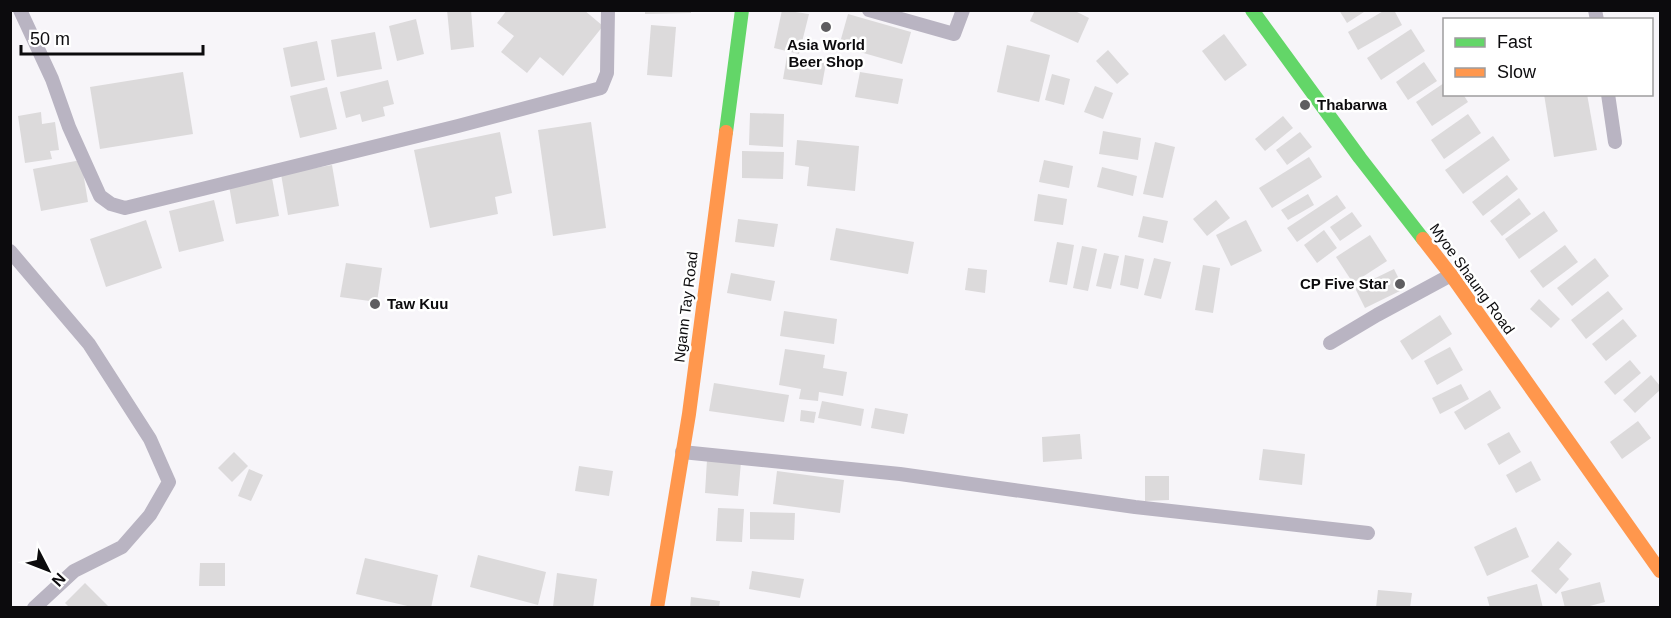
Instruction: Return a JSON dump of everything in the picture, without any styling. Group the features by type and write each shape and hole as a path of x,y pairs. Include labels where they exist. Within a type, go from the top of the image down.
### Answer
{"main road":[{"name":"Ngann Tay Road","path":"657,608 691,402 742,10"},
{"name":"Myoe Shaung Road","path":"1252,10 1360,158 1450,275 1660,571"}],"lane":[{"path":"20,10 52,79 69,127 100,196 111,204 125,208 458,126 601,88 607,73 608,10"},
{"path":"869,10 954,34 963,10"},
{"path":"1608,96 1615,142"},
{"path":"10,251 89,344 150,439 169,482 150,515 122,547 74,571 34,608"},
{"path":"1330,343 1450,275"},
{"path":"682,452 900,474 1135,507 1368,533"}],"building":[{"path":"447,10 471,10 474,47 451,50"},
{"path":"507,10 584,10 603,26 563,76 540,57 527,73 501,52 514,36 497,23"},
{"path":"645,10 691,10 691,13 645,14"},
{"path":"782,10 809,14 799,54 774,48"},
{"path":"1035,10 1073,10 1089,18 1078,43 1030,21"},
{"path":"1339,10 1367,10 1347,23"},
{"path":"1385,10 1394,10 1402,25 1358,50 1348,32"},
{"path":"848,14 911,32 902,64 839,46"},
{"path":"416,19 424,54 397,61 389,26"},
{"path":"651,25 676,27 672,77 647,75"},
{"path":"1411,29 1425,51 1381,80 1367,58"},
{"path":"375,32 382,69 337,77 331,40"},
{"path":"1224,34 1247,65 1225,81 1202,51"},
{"path":"317,41 325,80 291,87 283,48"},
{"path":"1007,45 1050,55 1039,102 997,92"},
{"path":"1108,50 1129,74 1117,84 1096,61"},
{"path":"787,56 826,63 822,85 783,79"},
{"path":"1424,62 1437,81 1408,100 1396,82"},
{"path":"183,72 193,134 100,149 90,87"},
{"path":"860,72 903,79 898,104 855,97"},
{"path":"1052,74 1070,79 1064,105 1045,100"},
{"path":"388,80 394,104 383,107 385,116 362,122 360,114 346,118 340,92"},
{"path":"1443,84 1443,96 1464,96 1468,102 1432,126 1416,102"},
{"path":"1095,86 1113,93 1103,119 1084,112"},
{"path":"327,87 337,129 300,138 290,96"},
{"path":"1544,96 1587,96 1597,150 1554,157"},
{"path":"41,112 42,124 55,122 59,150 50,151 52,159 25,163 18,116"},
{"path":"750,113 784,114 783,147 749,145"},
{"path":"1468,114 1481,133 1444,159 1431,140"},
{"path":"1283,116 1293,128 1265,151 1255,139"},
{"path":"591,122 606,228 553,236 538,130"},
{"path":"1103,131 1141,138 1138,160 1099,154"},
{"path":"500,132 512,193 495,197 498,214 430,228 414,150"},
{"path":"1300,132 1312,147 1287,165 1276,150"},
{"path":"1493,136 1510,160 1463,194 1445,170"},
{"path":"797,140 859,146 855,191 807,186 809,167 795,165"},
{"path":"1155,142 1175,147 1163,198 1143,194"},
{"path":"742,151 784,152 783,179 742,178"},
{"path":"1309,157 1322,177 1272,208 1259,188"},
{"path":"81,160 88,202 41,211 33,169"},
{"path":"1044,160 1073,166 1069,188 1039,182"},
{"path":"332,165 339,206 288,215 281,174"},
{"path":"1102,167 1137,176 1133,196 1097,187"},
{"path":"1507,175 1518,189 1483,216 1472,202"},
{"path":"272,178 279,216 236,224 229,186"},
{"path":"1038,194 1067,199 1063,225 1034,221"},
{"path":"1308,194 1314,205 1288,220 1281,210"},
{"path":"1337,195 1346,208 1297,242 1287,228"},
{"path":"1519,198 1531,214 1502,236 1490,221"},
{"path":"214,200 224,241 179,252 169,211"},
{"path":"1216,200 1230,218 1207,236 1193,219"},
{"path":"1544,211 1558,231 1519,259 1505,239"},
{"path":"1352,212 1362,226 1340,241 1330,227"},
{"path":"1143,216 1168,221 1163,243 1138,237"},
{"path":"738,219 778,224 774,247 735,242"},
{"path":"146,220 162,268 106,287 90,239"},
{"path":"1246,220 1262,251 1231,266 1216,235"},
{"path":"836,228 914,242 908,274 830,260"},
{"path":"1324,230 1337,248 1317,263 1304,245"},
{"path":"1370,235 1387,261 1353,283 1336,257"},
{"path":"1057,242 1074,245 1067,285 1049,282"},
{"path":"1565,245 1578,262 1543,288 1530,271"},
{"path":"1082,246 1097,249 1088,291 1073,288"},
{"path":"1104,253 1119,256 1111,289 1096,286"},
{"path":"1125,255 1144,259 1138,289 1120,285"},
{"path":"1154,258 1171,262 1161,299 1144,295"},
{"path":"1595,258 1609,276 1572,306 1557,288"},
{"path":"346,263 382,268 377,302 340,297"},
{"path":"1203,265 1220,268 1213,313 1195,310"},
{"path":"968,268 987,270 985,293 965,290"},
{"path":"1394,269 1404,289 1365,308 1355,288"},
{"path":"731,273 775,281 771,301 727,293"},
{"path":"1608,291 1623,309 1586,339 1571,320"},
{"path":"1539,299 1560,319 1551,328 1530,309"},
{"path":"784,311 837,319 834,344 780,336"},
{"path":"1440,315 1452,334 1412,360 1400,341"},
{"path":"1623,319 1637,336 1606,361 1592,344"},
{"path":"1450,347 1463,370 1437,385 1424,361"},
{"path":"785,349 825,355 823,368 847,372 843,396 819,392 818,401 799,399 801,389 779,385"},
{"path":"1630,360 1641,373 1615,395 1604,382"},
{"path":"1651,375 1660,386 1660,390 1635,413 1623,400"},
{"path":"714,383 789,395 784,422 709,411"},
{"path":"1461,384 1469,399 1440,414 1432,398"},
{"path":"1490,390 1501,408 1465,430 1454,412"},
{"path":"822,401 864,409 861,426 818,418"},
{"path":"875,408 908,414 904,434 871,428"},
{"path":"801,410 816,412 814,423 800,421"},
{"path":"1638,421 1651,438 1622,459 1610,442"},
{"path":"1509,432 1521,452 1499,465 1487,444"},
{"path":"1080,434 1082,459 1043,462 1042,437"},
{"path":"1263,449 1305,454 1302,485 1259,480"},
{"path":"234,452 248,466 232,482 218,468"},
{"path":"707,460 741,462 738,496 705,493"},
{"path":"1531,461 1541,480 1516,493 1506,475"},
{"path":"579,466 613,471 609,496 575,491"},
{"path":"249,469 263,475 251,501 238,496"},
{"path":"777,471 844,480 840,513 773,504"},
{"path":"1145,476 1169,476 1169,500 1145,501"},
{"path":"718,508 744,509 742,542 716,541"},
{"path":"750,512 795,513 794,540 750,539"},
{"path":"1516,527 1529,557 1487,576 1474,547"},
{"path":"1558,541 1572,554 1559,569 1569,579 1556,594 1531,571"},
{"path":"478,555 546,572 538,605 470,587"},
{"path":"365,558 438,575 431,608 416,608 356,594"},
{"path":"200,563 225,563 225,586 199,586"},
{"path":"752,571 804,579 800,598 749,589"},
{"path":"557,573 597,579 593,608 553,607"},
{"path":"1600,582 1605,602 1582,608 1565,608 1561,592"},
{"path":"85,583 110,608 70,608 65,603"},
{"path":"1537,584 1543,608 1490,608 1487,597"},
{"path":"1378,590 1412,593 1410,608 1376,608"},
{"path":"691,597 720,601 719,608 690,608"}],"traffic: fast":[{"path":"726,132 742,10"},
{"path":"1252,10 1360,158 1423,239"}],"traffic: slow":[{"path":"657,608 689,414 726,132"},
{"path":"1423,239 1451,275 1660,571"}],"place":[{"name":"Asia World Beer Shop","path":"826,27"},
{"name":"Thabarwa","path":"1305,105"},
{"name":"CP Five Star","path":"1400,284"},
{"name":"Taw Kuu","path":"375,304"}]}
